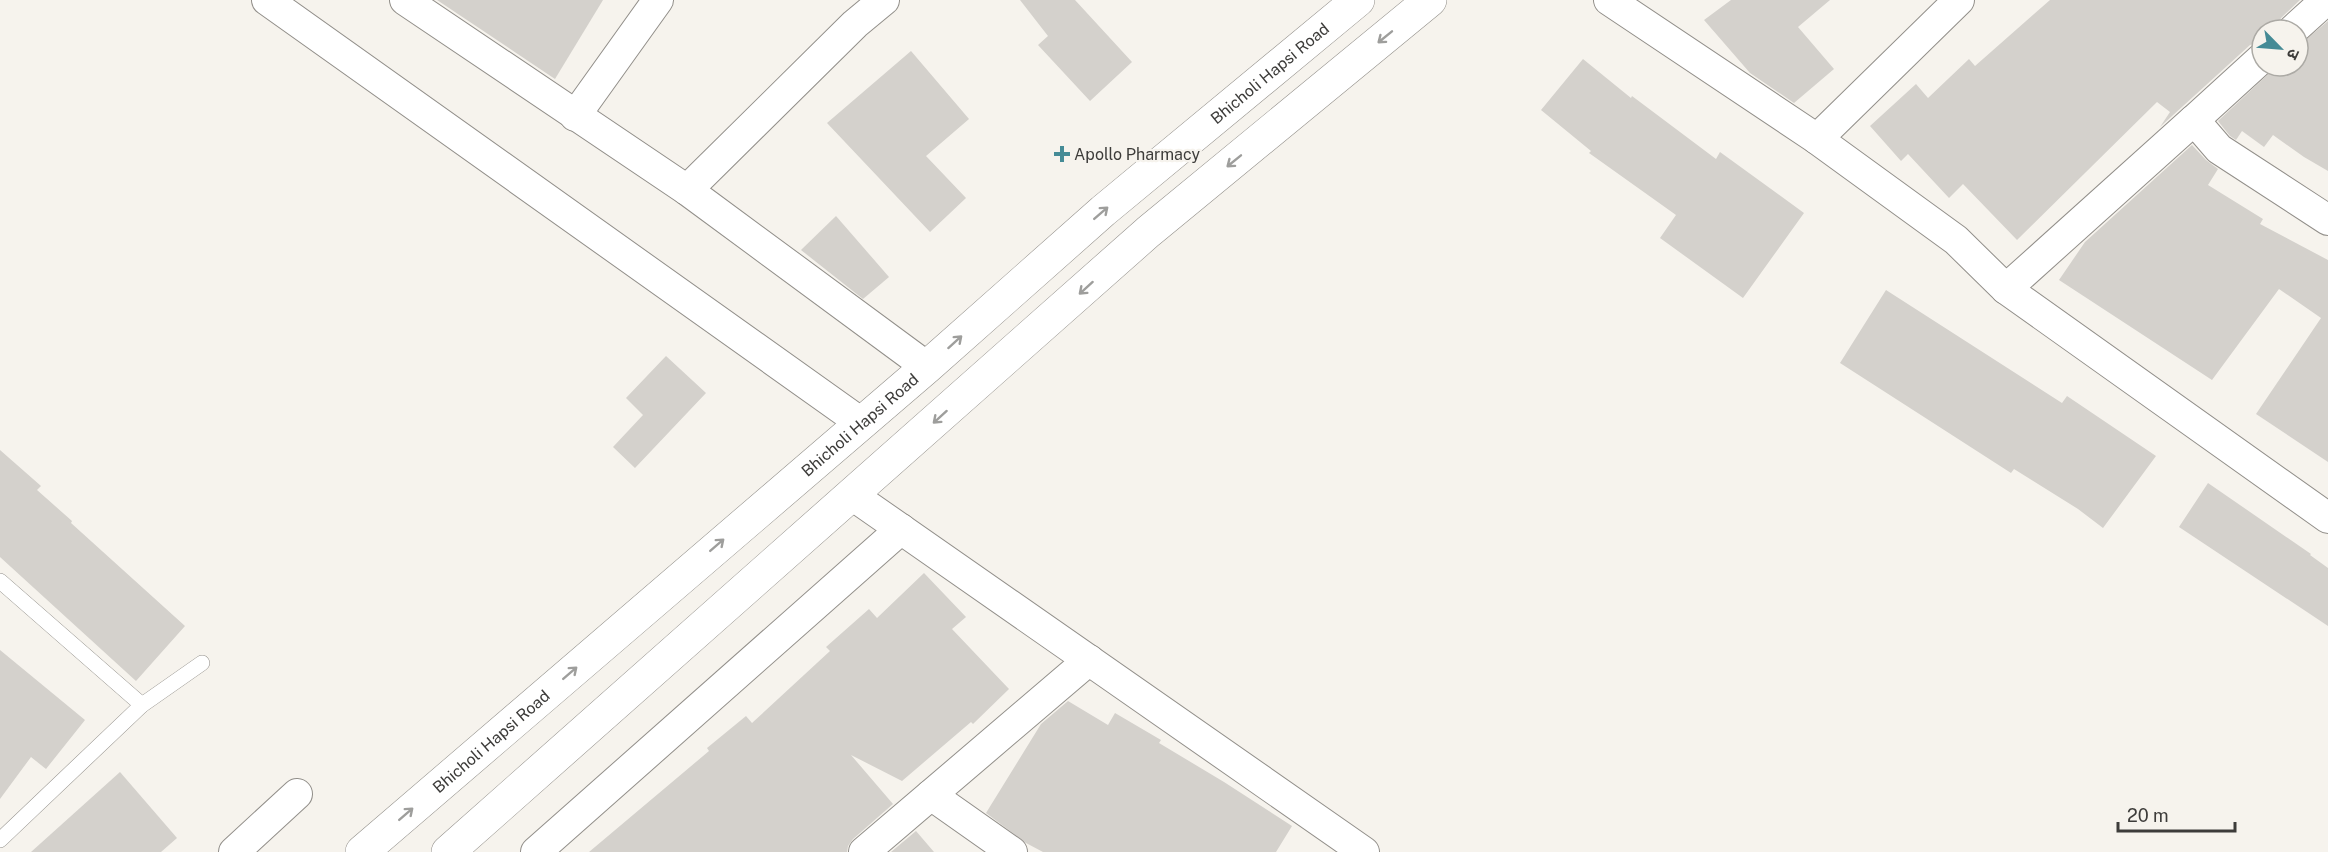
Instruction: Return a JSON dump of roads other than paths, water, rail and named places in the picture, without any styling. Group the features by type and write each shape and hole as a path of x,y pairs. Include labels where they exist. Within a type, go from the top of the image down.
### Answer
{"street":[{"path":"267,0 860,422"},
{"path":"405,0 687,190 927,367"},
{"path":"575,116 658,0"},
{"path":"687,190 855,24 884,0"},
{"name":"Bhicholi Hapsi Road","path":"370,849 860,422 927,367 1103,210 1358,0"},
{"path":"448,852 1148,232 1430,0"},
{"path":"1609,0 1816,139 1956,240 2006,289 2328,518"},
{"path":"1816,139 1959,0"},
{"path":"2306,18 2326,0"},
{"path":"2006,289 2250,69"},
{"path":"2194,120 2219,149 2328,220"},
{"path":"852,495 1364,852"},
{"path":"536,852 901,529"},
{"path":"864,852 1089,660"},
{"path":"234,852 297,794"},
{"path":"930,795 1012,852"}],"lane":[{"path":"0,581 142,705"},
{"path":"0,840 142,705 202,663"}],"place":[{"name":"Apollo Pharmacy","path":"1062,154"}]}
